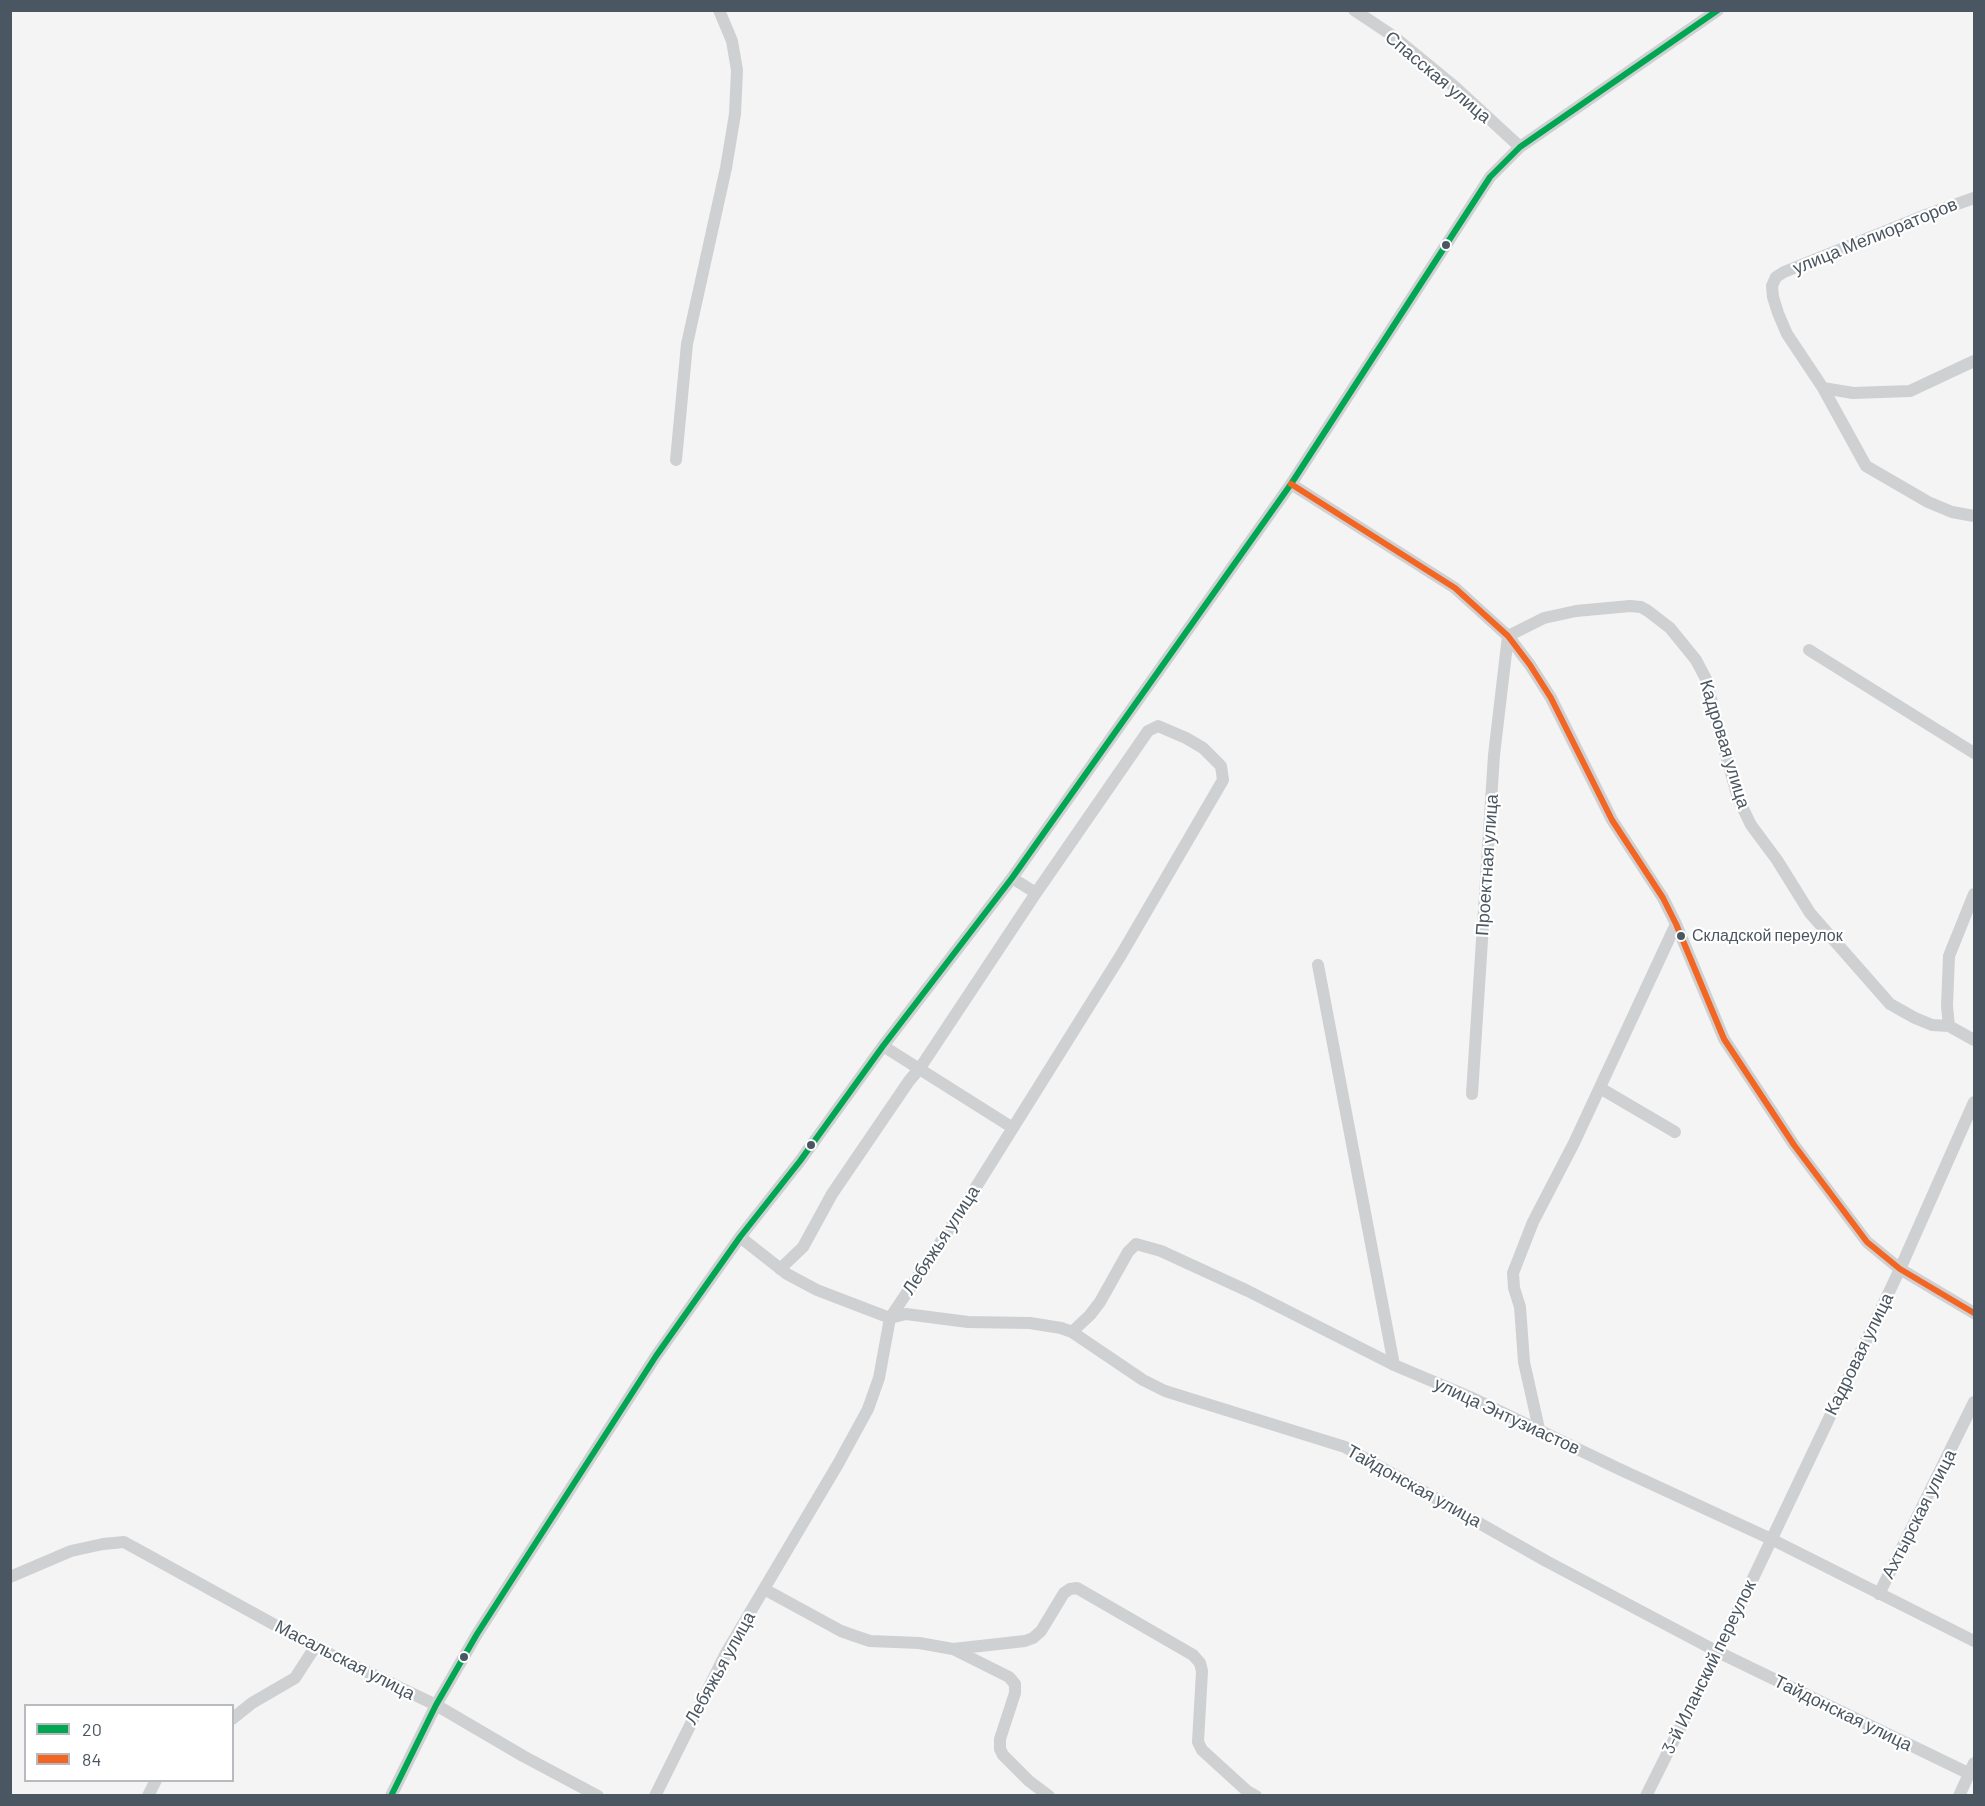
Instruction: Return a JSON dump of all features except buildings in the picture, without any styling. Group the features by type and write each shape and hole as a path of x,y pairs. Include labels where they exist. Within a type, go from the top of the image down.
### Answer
{"street":[{"path":"676,460 687,344 726,168 735,114 737,70 732,41 719,10"},
{"name":"Спасская улица","path":"1354,10 1393,36 1455,87 1520,147"},
{"path":"391,1796 436,1706 477,1634 656,1356 740,1237 800,1161 883,1046 1012,878 1291,484 1490,177 1520,147 1718,10"},
{"name":"улица Мелиораторов","path":"1822,388 1787,334 1778,313 1772,286 1776,278 1784,272 1974,198"},
{"path":"1822,388 1853,393 1910,391 1974,361"},
{"path":"1822,388 1866,466 1928,502 1952,512 1974,516"},
{"path":"1291,484 1455,588 1508,636 1551,698 1612,820 1663,898 1724,1039 1794,1145 1867,1242 1900,1269 1974,1313"},
{"name":"Кадровая улица","path":"1508,636 1544,618 1558,614 1630,606 1641,607 1670,628 1696,660 1706,679 1738,798 1751,825 1777,860 1810,913 1890,1004 1915,1018 1932,1025 1949,1026 1974,1040"},
{"name":"Проектная улица","path":"1472,1094 1494,755 1508,636"},
{"path":"1809,650 1974,753"},
{"name":"Лебяжья улица","path":"655,1796 726,1653 868,1409 879,1378 890,1318 956,1219 1121,955 1223,780 1221,766 1203,748 1158,726 1148,731 1036,893"},
{"path":"780,1269 803,1247 832,1194 920,1068 1036,893 1012,878"},
{"path":"1949,1026 1947,1006 1949,956 1974,894"},
{"path":"1539,1429 1524,1362 1520,1307 1514,1288 1514,1273 1533,1222 1574,1143 1676,924"},
{"path":"1318,965 1394,1365"},
{"path":"883,1046 1013,1128"},
{"path":"1600,1088 1675,1132"},
{"name":"Кадровая улица","path":"1771,1539 1900,1269 1974,1102"},
{"name":"Тайдонская улица","path":"740,1237 787,1274 817,1290 890,1318 906,1314 968,1322 1050,1325 1072,1332 1143,1380 1165,1391 1345,1447 1546,1561 1718,1652 1972,1768"},
{"name":"улица Энтузиастов","path":"1072,1332 1100,1302 1128,1252 1136,1244 1161,1251 1248,1291 1394,1365 1470,1397 1771,1539 1974,1641"},
{"name":"Ахтырская улица","path":"1879,1594 1974,1402"},
{"name":"3-й Иланский переулок","path":"1647,1796 1771,1539"},
{"name":"Масальская улица","path":"10,1577 71,1551 124,1542 315,1647 436,1706 598,1796"},
{"path":"764,1589 841,1631 870,1641 918,1643 953,1649 1025,1641 1033,1638 1041,1631 1064,1593 1070,1588 1077,1588 1193,1655 1200,1663 1202,1671 1198,1742 1202,1750 1247,1791 1256,1796"},
{"path":"234,1717 252,1703 295,1678 315,1647"},
{"path":"953,1649 1009,1677 1015,1684 1015,1693 1000,1739 1000,1749 1003,1755 1029,1781 1049,1796"},
{"path":"1959,1796 1972,1768"},
{"path":"148,1796 155,1782"}],"transit line":[{"name":"20","path":"391,1796 436,1705 477,1634 656,1356 740,1237 800,1161 883,1046 1012,878 1291,484 1490,177 1520,147 1718,10"},
{"name":"84","path":"1291,484 1455,588 1508,636 1551,698 1612,820 1663,898 1724,1039 1794,1145 1867,1242 1900,1269 1974,1313"}],"place":[{"name":"Складской переулок","path":"1681,936"}]}
